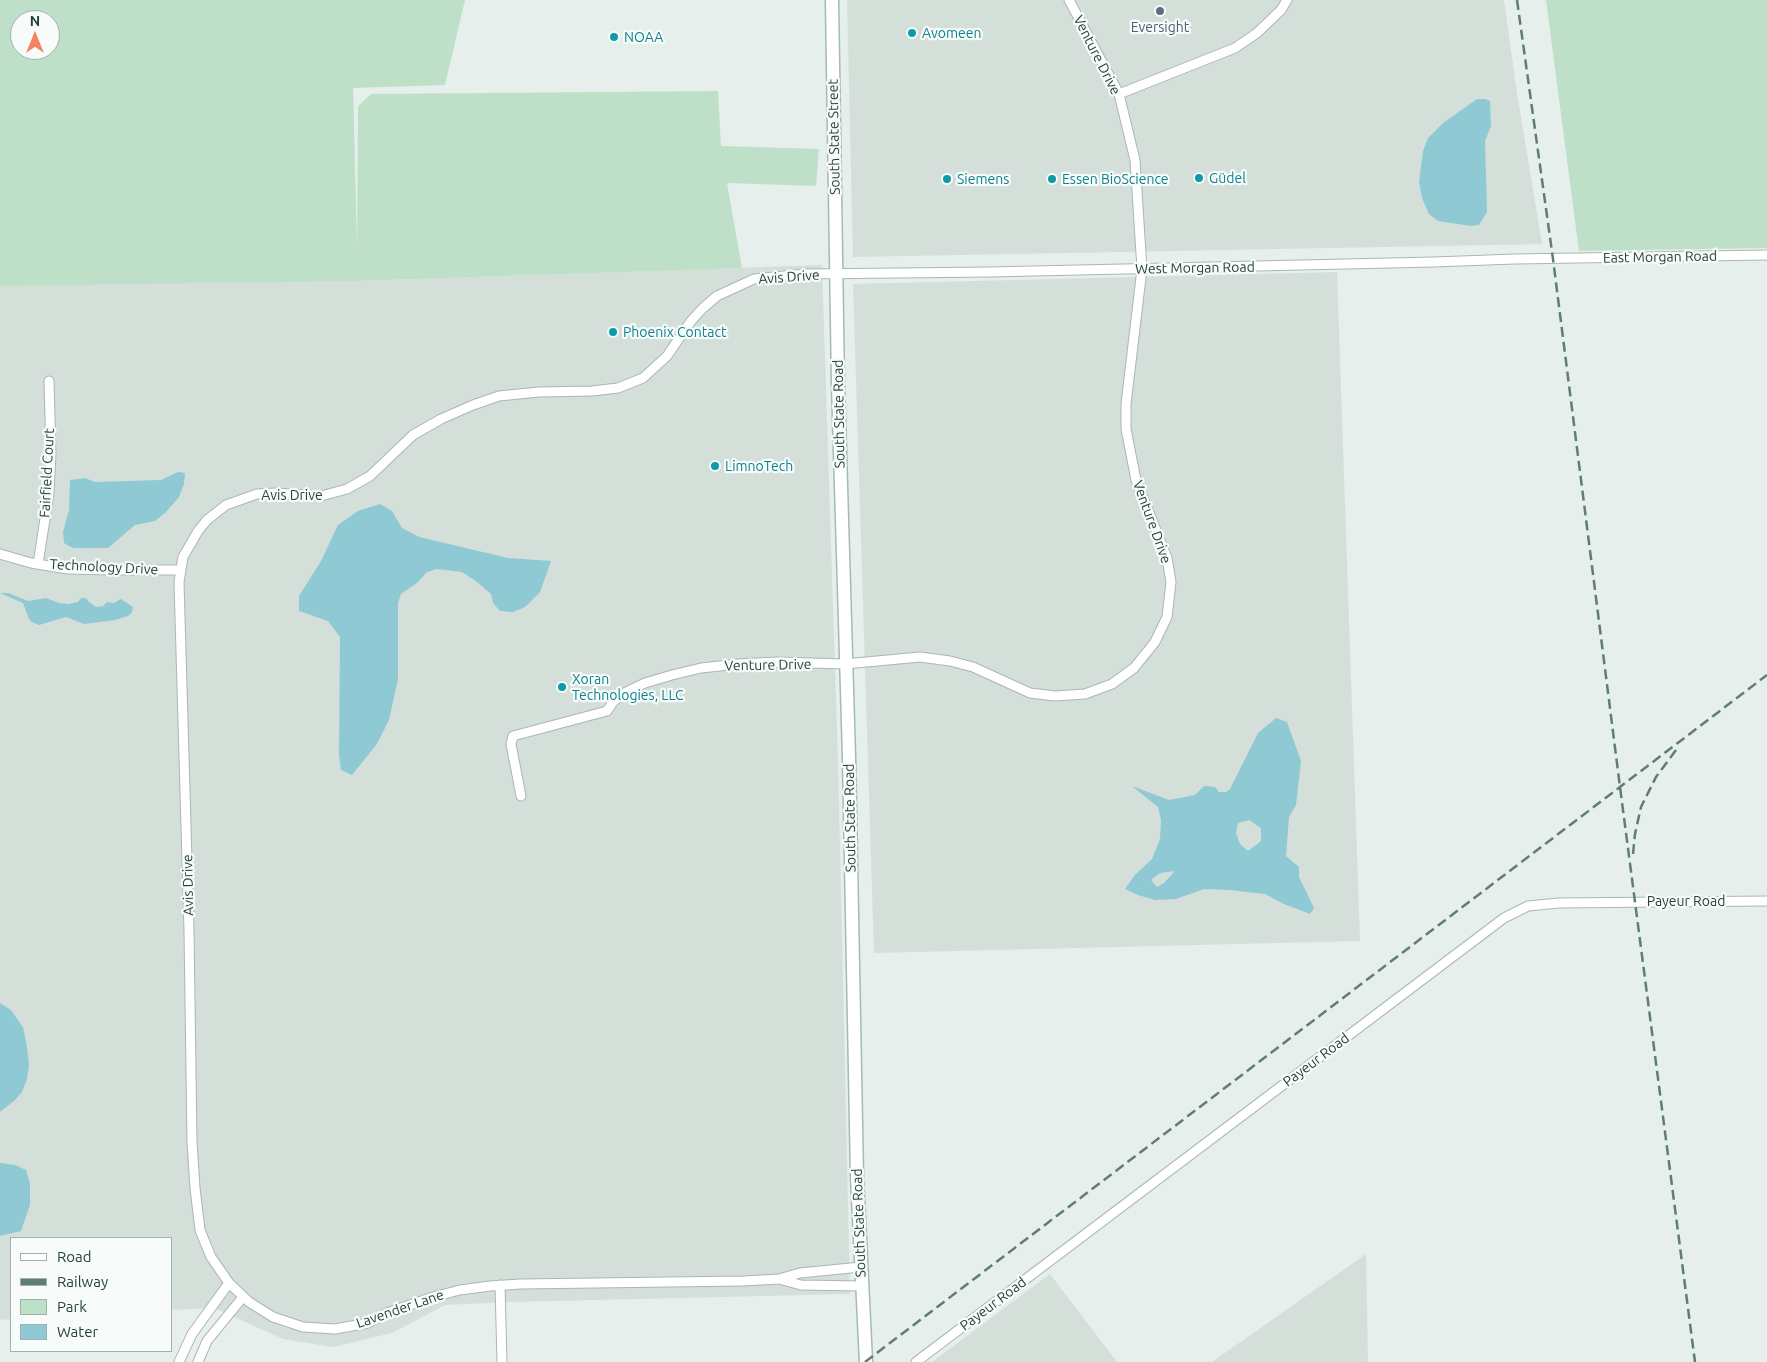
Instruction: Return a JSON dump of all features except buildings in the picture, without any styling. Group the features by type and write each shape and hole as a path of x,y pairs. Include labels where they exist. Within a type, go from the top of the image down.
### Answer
{"main road":[{"name":"South State Street","path":"832,0 836,275"},
{"name":"South State Road","path":"836,275 849,757 854,1039 866,1362"}],"street":[{"name":"Venture Drive","path":"521,796 511,744 513,736 607,711 612,702 626,692 672,675 701,668 738,664 773,662 845,664 920,657 950,660 973,667 1030,693 1055,696 1085,694 1112,684 1134,668 1155,642 1167,617 1171,582 1167,558 1136,480 1126,429 1126,404 1142,269 1135,160 1119,94 1069,0"},
{"path":"1119,94 1235,48 1257,33 1281,10 1287,0"},
{"name":"East Morgan Road","path":"1553,259 1767,256"},
{"name":"West Morgan Road","path":"836,275 1553,259"},
{"name":"Avis Drive","path":"194,1157 180,570 183,557 198,531 213,514 226,505 257,494 321,496 347,489 370,476 413,435 440,419 499,396 618,388 643,378 667,356 691,320 717,296 754,279 783,275 836,275"},
{"name":"Fairfield Court","path":"38,564 49,493 49,381"},
{"name":"Technology Drive","path":"0,554 38,564 68,569 180,570"},
{"name":"Payeur Road","path":"916,1362 1504,918 1528,906 1559,903 1767,901"},
{"name":"Lavender Lane","path":"194,1157 195,1188 200,1230 211,1256 228,1283 243,1297 273,1317 303,1327 335,1329 368,1323 406,1305 460,1290 500,1285 779,1279 800,1273 861,1267"},
{"name":"Lavender Lane","path":"779,1279 800,1285 862,1286"},
{"path":"179,1362 192,1334 228,1283"},
{"path":"500,1285 502,1362"},
{"path":"198,1362 208,1341 243,1297"}],"shaded area":[{"path":"0,0 40,10 10,10 10,60 60,60 60,15 353,88 358,281 822,265 838,761 850,1294 445,1305 392,1333 333,1347 283,1339 214,1308 172,1310 172,1237 10,1237 10,1319 0,1320"},
{"path":"847,0 1504,0 1542,244 853,257"},
{"path":"1337,272 1360,941 874,953 853,284"},
{"path":"1366,1254 1368,1362 1212,1362"},
{"path":"1050,1274 1117,1362 932,1362"}],"green space":[{"path":"0,0 465,0 445,85 353,88 357,256 358,106 371,94 718,91 721,146 819,149 816,186 727,183 742,268 358,281 0,286"},
{"path":"1546,0 1767,0 1767,248 1579,251"}],"water":[{"path":"1477,99 1490,101 1491,126 1485,141 1487,212 1479,225 1471,226 1438,221 1429,214 1422,198 1419,182 1423,151 1428,138 1443,123"},
{"path":"178,472 185,473 184,484 179,497 155,521 135,525 108,548 73,548 64,543 63,532 69,510 70,480 85,478 95,482 161,480"},
{"path":"380,504 392,511 402,528 419,537 508,558 551,561 540,592 525,607 513,612 500,611 493,603 491,594 462,572 437,569 427,572 417,583 401,594 398,603 398,679 389,720 377,744 352,775 341,770 339,756 340,637 328,621 299,611 299,596 321,561 338,525 358,511"},
{"path":"0,593 8,593 28,601 46,598 68,604 78,602 81,598 86,598 96,607 103,606 107,602 114,603 121,599 133,607 132,612 128,616 115,620 84,624 66,617 39,625 29,619 23,603"},
{"path":"1276,718 1287,722 1301,761 1296,805 1289,817 1286,856 1299,867 1299,877 1314,908 1310,914 1265,894 1204,889 1176,899 1155,900 1125,889 1135,875 1152,859 1160,839 1161,820 1158,807 1132,786 1169,800 1195,795 1204,786 1215,787 1219,792 1226,792 1230,789 1258,733","holes":["1249,820 1261,828 1261,841 1248,851 1240,844 1236,833 1238,823","1175,871 1164,883 1157,887 1151,880 1160,873"]},
{"path":"0,1003 11,1010 23,1027 29,1065 27,1079 22,1092 0,1112"},
{"path":"0,1163 15,1165 26,1170 30,1183 30,1205 21,1231 0,1236"}],"railway":[{"path":"1517,0 1553,259 1695,1362"},
{"path":"865,1362 1767,675"},
{"path":"1633,854 1641,807 1656,777 1676,750"}],"place":[{"name":"Eversight","path":"1160,11"},
{"name":"Avomeen","path":"912,33"},
{"name":"NOAA","path":"614,37"},
{"name":"Güdel","path":"1199,178"},
{"name":"Siemens","path":"947,179"},
{"name":"Essen BioScience","path":"1052,179"},
{"name":"Phoenix Contact","path":"613,332"},
{"name":"LimnoTech","path":"715,466"},
{"name":"Xoran Technologies, LLC","path":"562,687"}]}
